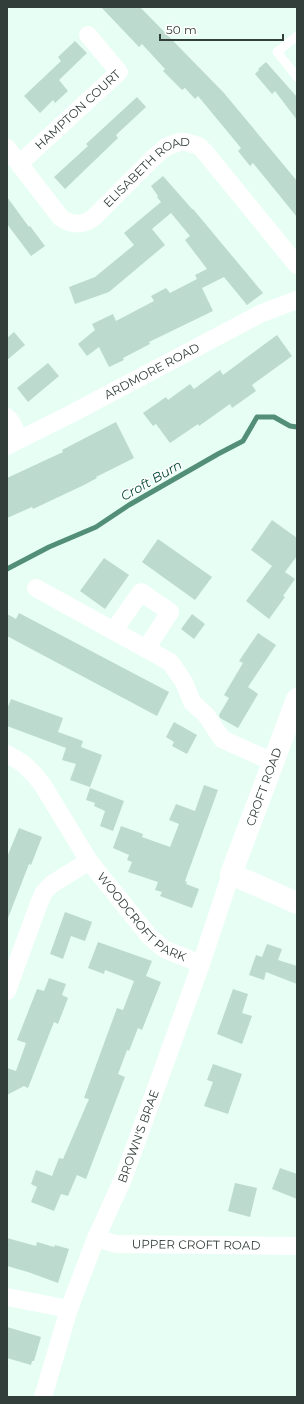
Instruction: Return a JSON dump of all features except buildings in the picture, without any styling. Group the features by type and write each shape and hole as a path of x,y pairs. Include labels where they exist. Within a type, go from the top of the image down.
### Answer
{"street":[{"name":"HAMPTON COURT","path":"19,164 119,72 88,35"},
{"name":"ELISABETH ROAD","path":"7,148 61,218 78,224 89,222 166,147 179,142 193,144 204,151 297,265"},
{"name":"ARDMORE ROAD","path":"13,442 69,415 262,313 297,300"},
{"path":"7,417 12,423 13,442"},
{"path":"36,588 170,662 184,682 192,702 206,715 222,739 272,762"},
{"path":"114,630 141,592 170,612 146,648"},
{"name":"CROFT ROAD","path":"231,874 297,699"},
{"name":"WOODCROFT PARK","path":"7,754 21,762 42,784 89,861 149,936 164,949 201,964"},
{"name":"WOODCROFT PARK","path":"7,991 44,892 52,884 89,861"},
{"path":"231,874 297,903"},
{"name":"BROWN'S BRAE","path":"42,1397 69,1308 96,1238 123,1179 201,964 231,874"},
{"name":"UPPER CROFT ROAD","path":"96,1238 116,1244 297,1246"},
{"path":"7,1297 69,1308"}],"lane":[{"path":"297,36 277,52 297,77"}],"waterway":[{"name":"Croft Burn","path":"7,569 49,547 96,527 129,505 243,441 257,417 274,417 290,426 297,427"}]}
